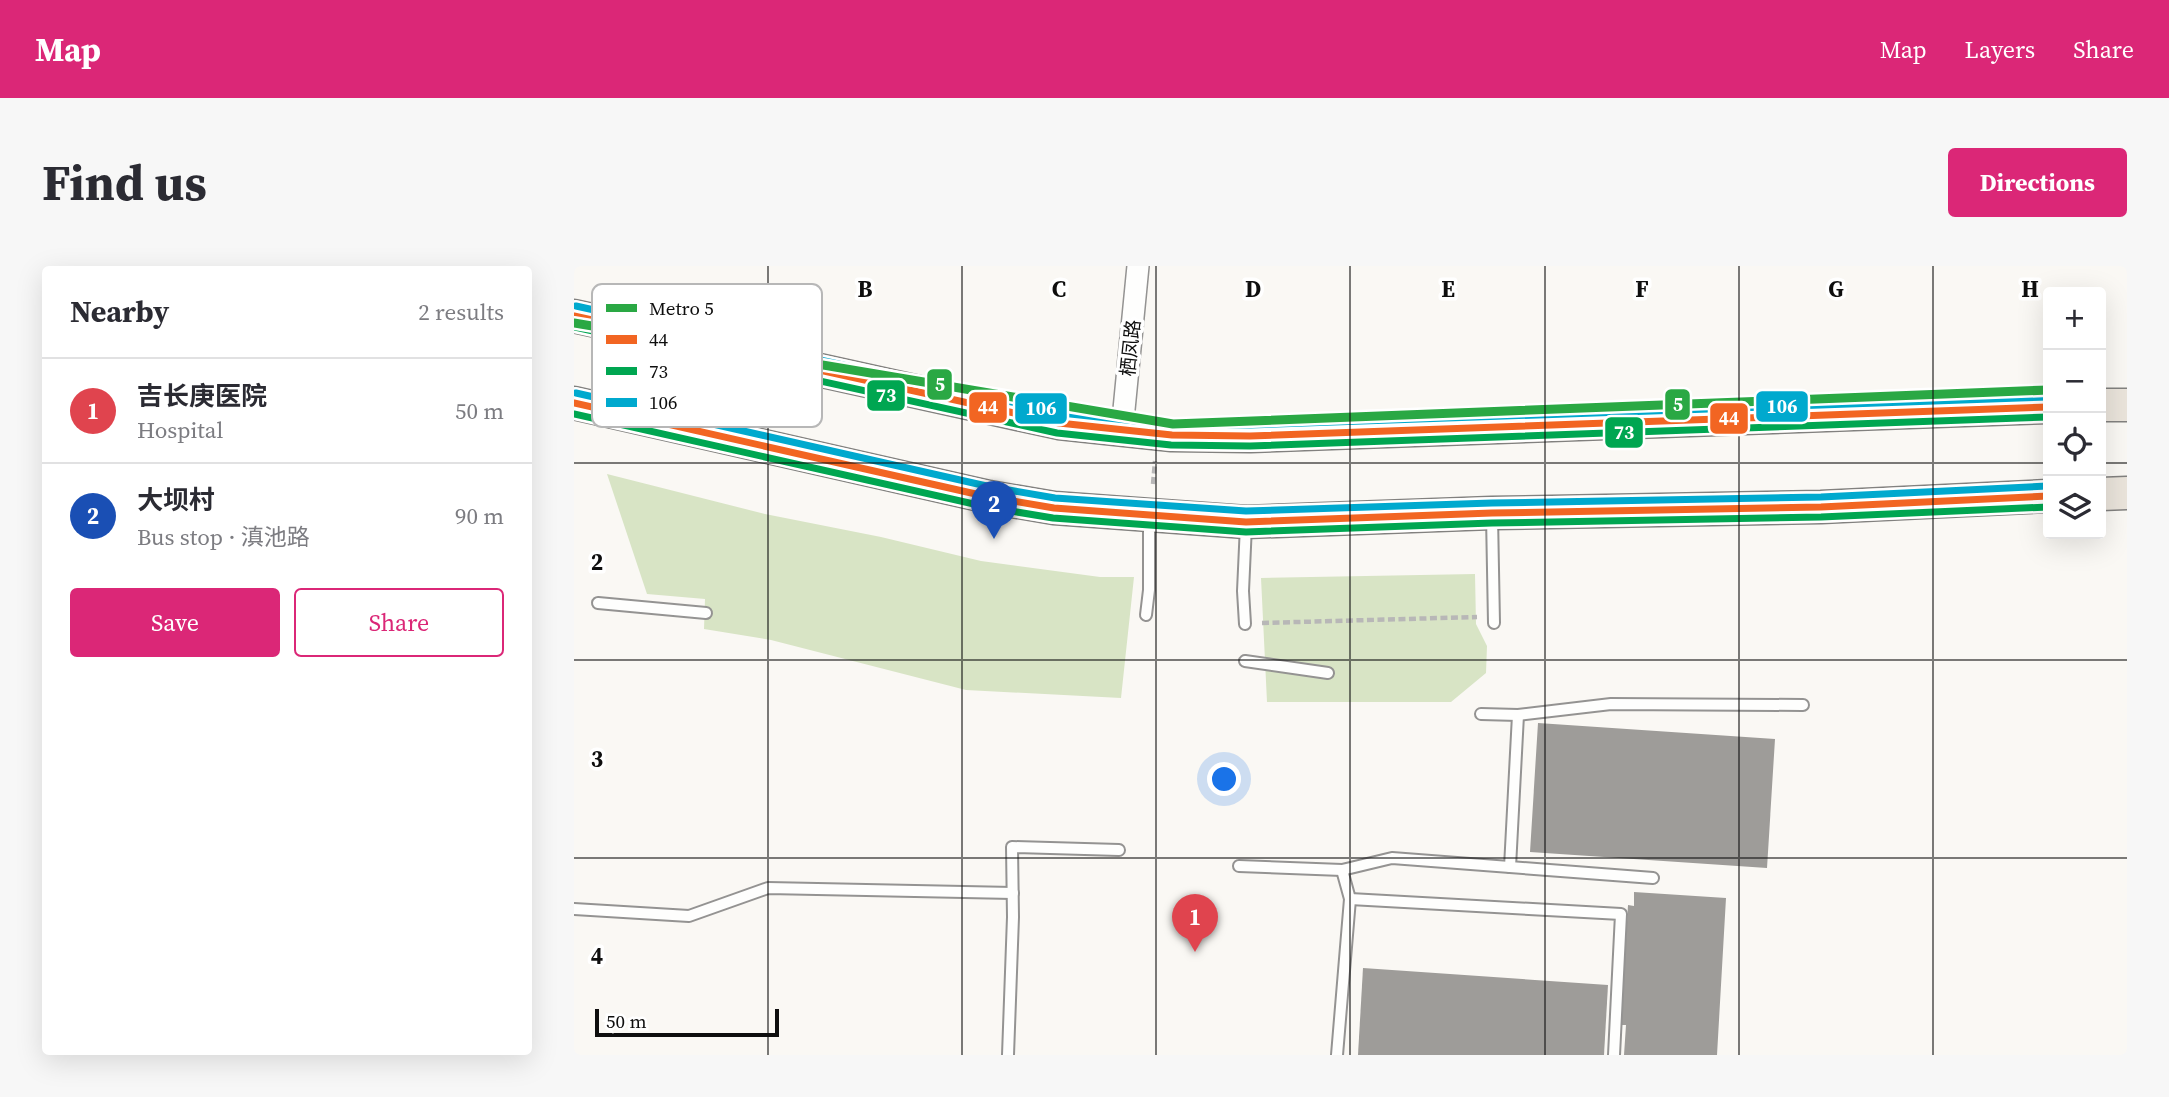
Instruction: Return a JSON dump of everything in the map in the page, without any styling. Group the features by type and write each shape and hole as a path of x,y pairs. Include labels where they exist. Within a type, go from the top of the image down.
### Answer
{"main road":[{"path":"574,316 592,320"},
{"path":"822,371 1059,424 1172,435 1250,436 2043,407"},
{"path":"574,403 592,407"},
{"path":"2106,405 2127,405"},
{"path":"681,427 1054,508 1246,522 1492,513 1821,507 2043,496"},
{"path":"2106,494 2127,493"}],"street":[{"name":"栖凤路","path":"1122,430 1138,266"}],"lane":[{"path":"1492,513 1494,623"},
{"path":"1146,614 1150,516"},
{"path":"1245,624 1243,591 1246,522"},
{"path":"598,603 706,613"},
{"path":"1245,661 1328,673"},
{"path":"1481,714 1518,715 1611,704 1802,705"},
{"path":"1510,867 1518,715"},
{"path":"1008,1055 1012,847 1119,850"},
{"path":"1239,866 1342,870 1392,858 1653,878"},
{"path":"1337,1055 1350,899 1342,870"},
{"path":"574,909 689,916 768,888 1013,893"},
{"path":"1350,899 1622,914 1614,1055"}],"path":[{"path":"1153,484 1155,456"},
{"path":"1245,624 1476,617 1494,623"}],"green space":[{"path":"607,474 765,514 881,537 981,561 1100,577 1134,577 1121,698 966,690 771,640 704,629 705,599 647,594"},
{"path":"1475,574 1476,624 1487,646 1486,673 1451,702 1267,702 1261,578"}],"building":[{"path":"1538,723 1775,739 1767,868 1530,852"},
{"path":"1634,892 1726,898 1717,1055 1624,1055 1626,1025 1621,1025 1628,905 1634,906"},
{"path":"1363,968 1608,985 1604,1055 1358,1055"}],"metro line":[{"name":"5","path":"574,323 592,326"},
{"name":"5","path":"822,365 1173,424 2043,390"}],"transit line":[{"name":"106","path":"576,306 592,310"},
{"name":"44","path":"574,316 592,320"},
{"name":"73","path":"574,327 592,331"},
{"name":"106","path":"822,360 1061,413 1173,425 1250,425 2043,397"},
{"name":"44","path":"822,371 1059,423 1172,435 1250,436 2043,407"},
{"name":"73","path":"822,381 1057,433 1171,445 1250,446 2043,417"},
{"name":"106","path":"576,393 592,397"},
{"name":"44","path":"574,403 592,407"},
{"name":"73","path":"574,414 592,418"},
{"name":"73","path":"632,427 987,507 1053,518 1246,532 1492,523 1821,517 2043,507"},
{"name":"44","path":"680,427 989,497 1054,508 1246,522 1492,513 1821,507 2043,496"},
{"name":"106","path":"726,427 991,487 1055,498 1246,511 1821,497 2043,486"}],"place":[{"name":"大坝村","path":"994,539"},
{"name":"吉长庚医院","path":"1195,952"}]}
